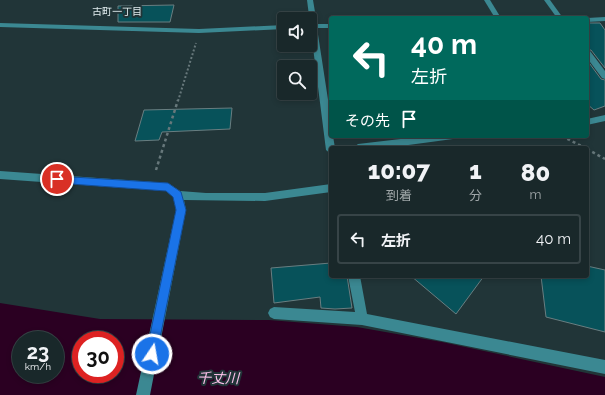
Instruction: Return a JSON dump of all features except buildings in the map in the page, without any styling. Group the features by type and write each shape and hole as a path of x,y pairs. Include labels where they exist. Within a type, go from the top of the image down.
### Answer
{"street":[{"path":"310,0 311,12"},
{"path":"487,0 497,16"},
{"path":"547,0 559,16"},
{"path":"589,20 605,19"},
{"path":"0,25 200,31 277,27"},
{"path":"317,26 329,26"},
{"path":"316,52 329,137"},
{"path":"589,56 605,76"},
{"path":"589,122 605,118"},
{"path":"374,146 437,138"},
{"path":"0,175 168,187 178,195 206,197 265,197 329,188"},
{"path":"143,395 181,210 178,195"},
{"path":"354,278 362,319"},
{"path":"274,312 362,319 605,367"}],"path":[{"path":"151,186 200,31"},
{"path":"566,138 580,146"},
{"path":"589,151 605,159"}],"water":[{"name":"千丈川","path":"0,303 100,319 269,320 357,327 442,342 605,377 605,395 0,395"}],"district":[{"name":"古町一丁目","path":"117,11"}],"route":[{"path":"57,179 168,187 178,195 181,210 152,354"}]}
